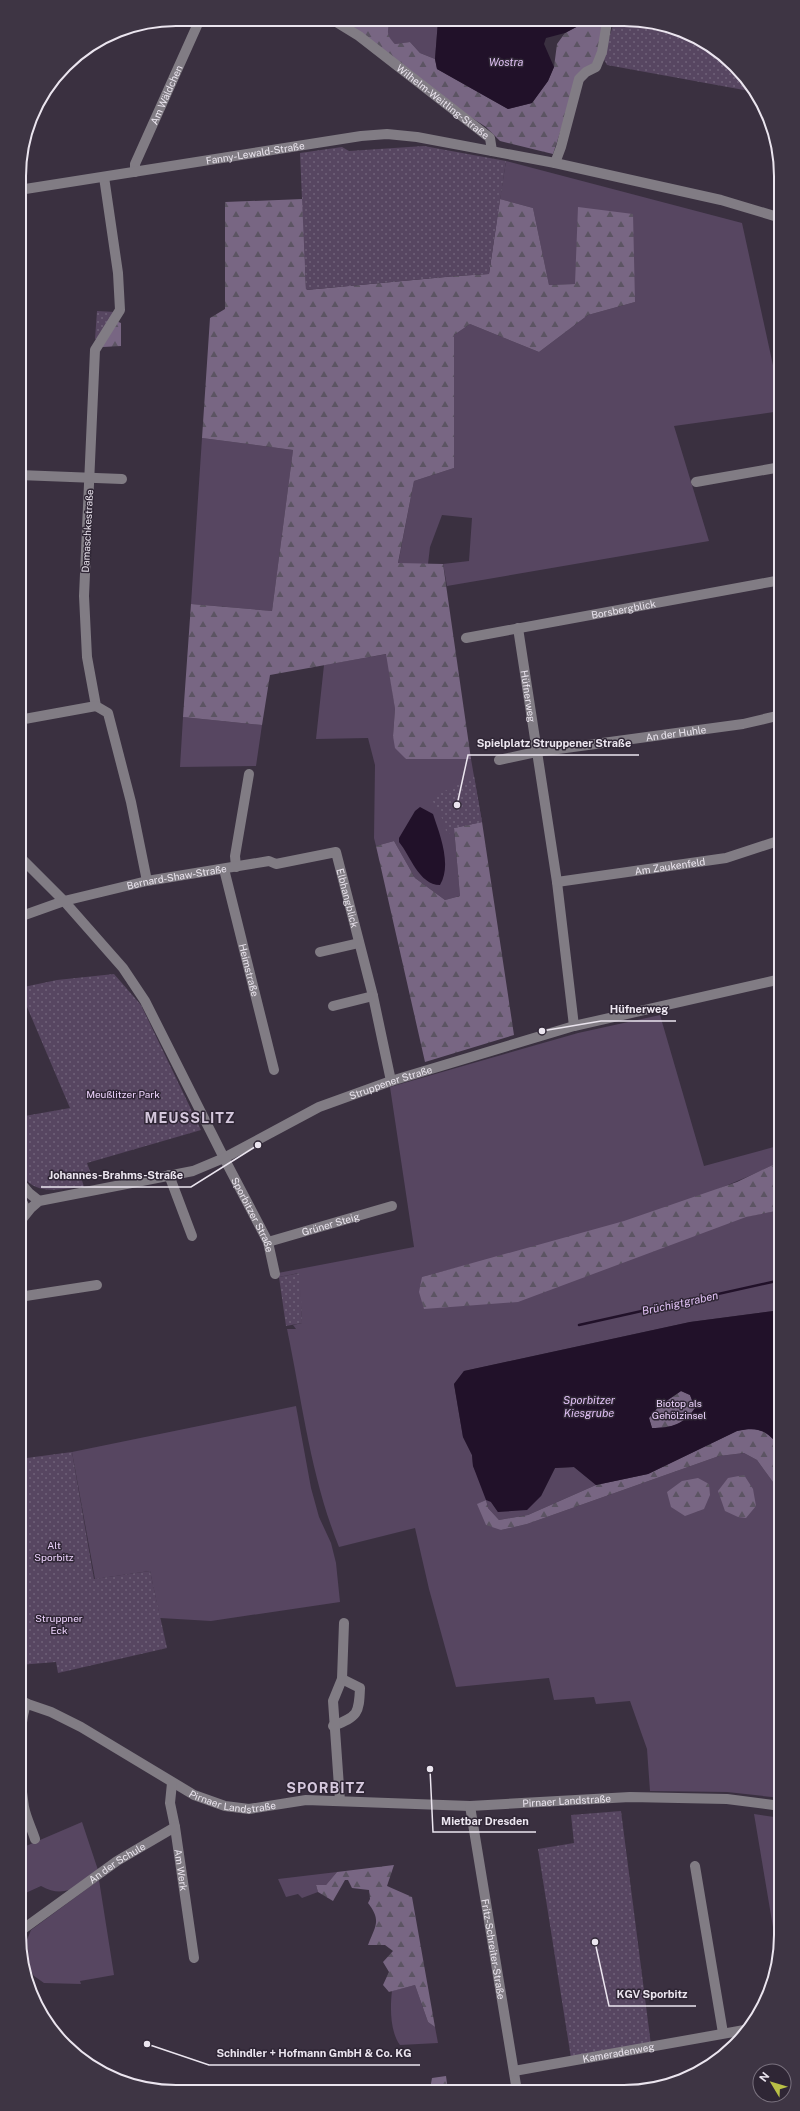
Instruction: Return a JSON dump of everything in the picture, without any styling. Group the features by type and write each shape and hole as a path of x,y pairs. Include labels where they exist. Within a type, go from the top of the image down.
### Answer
{"street":[{"name":"Am Wäldchen","path":"135,172 135,164 197,26"},
{"name":"Wilhelm-Weitling-Straße","path":"343,26 359,36 490,138 492,150 721,200 774,216"},
{"path":"555,163 561,147 579,79 586,72 596,67 602,52 606,26"},
{"name":"Fanny-Lewald-Straße","path":"26,189 361,136 387,134 417,137 492,150"},
{"name":"Damaschkestraße","path":"96,706 87,656 84,596 95,350 120,310 118,273 104,177"},
{"path":"696,482 774,468"},
{"path":"26,475 122,479"},
{"name":"Borsbergblick","path":"466,638 774,581"},
{"name":"Hüfnerweg","path":"518,628 557,882 574,1026"},
{"path":"26,719 96,706 108,713 131,802 147,881"},
{"name":"An der Huhle","path":"499,760 536,752 743,724 774,717"},
{"path":"236,867 235,856 250,774"},
{"name":"Am Zaukenfeld","path":"557,882 726,858 774,842"},
{"name":"Bernard-Shaw-Straße","path":"26,915 64,901 147,881 269,861 276,864 336,852"},
{"name":"Elbhangblick","path":"336,852 373,996 390,1081"},
{"name":"Sporbitzer Straße","path":"26,863 64,901 123,968 146,1001 224,1158 268,1242 275,1274"},
{"name":"Heimstraße","path":"224,869 274,1070"},
{"path":"320,952 359,943"},
{"name":"Struppener Straße","path":"39,1201 193,1171 224,1158 319,1107 390,1081 574,1026 774,981"},
{"path":"333,1006 373,996"},
{"path":"169,1175 192,1236"},
{"path":"26,1189 39,1201 27,1212"},
{"name":"Grüner Steig","path":"268,1242 392,1206"},
{"path":"26,1296 97,1285"},
{"path":"340,1802 333,1726 333,1701 342,1679 344,1623"},
{"path":"333,1726 349,1720 359,1709 360,1688 342,1679"},
{"name":"Pirnaer Landstraße","path":"26,1703 51,1712 81,1727 194,1795 225,1806 249,1808 306,1800 470,1806 630,1797 727,1799 774,1805"},
{"name":"Am Werk","path":"172,1783 170,1803 175,1827 194,1958"},
{"name":"Fritz-Schreiter-Straße","path":"470,1806 516,2085"},
{"path":"26,1811 35,1839"},
{"name":"An der Schule","path":"26,1927 60,1901 117,1862 175,1827"},
{"path":"695,1866 723,2033"},
{"name":"Kameradenweg","path":"514,2071 740,2031"}],"green space":[{"path":"350,26 388,26 388,33 395,44 410,42 420,53 435,59 437,69 508,109 532,103 548,81 554,67 557,44 565,33 578,26 608,26 594,64 569,105 553,154 500,141 486,127 455,107"},
{"path":"438,26 435,59 420,53 410,42 395,44 388,36 388,27"},
{"path":"613,26 634,26 663,31 691,41 708,51 723,63 748,91 607,65 603,58"},
{"path":"424,146 506,161 489,274 306,290 300,153 342,147 349,151"},
{"path":"506,161 742,223 774,370 774,412 674,426 709,541 447,586 443,564 469,561 472,518 442,515 430,547 428,564 398,564 414,481 454,468 454,335 470,324 539,352 588,315 635,302 576,284 549,285 533,208 500,199"},
{"path":"303,199 306,290 489,274 500,199 533,208 549,285 575,284 578,207 633,214 635,302 588,315 539,352 470,324 454,335 454,468 414,481 398,563 443,564 471,759 406,759 395,748 393,736 395,709 386,654 270,675 262,725 183,717 191,604 272,611 293,450 202,438 210,318 225,309 225,202"},
{"path":"97,311 115,312 98,339 95,339"},
{"path":"116,321 121,323 121,346 103,347 101,345"},
{"path":"202,438 293,450 272,611 191,604"},
{"path":"387,654 395,709 393,736 406,759 471,759 482,822 454,828 460,896 445,900 415,878 394,841 376,846 374,838 375,765 368,738 316,739 324,665"},
{"path":"183,717 262,725 256,766 180,767"},
{"path":"474,776 482,822 454,828 447,836 444,822 431,798"},
{"path":"482,822 514,1035 425,1062 376,846 394,841 415,878 445,900 460,896 454,828"},
{"name":"Meußlitzer Park","path":"114,974 141,1005 201,1130 87,1163 91,1174 81,1177 84,1187 48,1190 32,1185 26,1180 26,1116 70,1108 26,1004 26,987 57,980"},
{"path":"660,1015 704,1166 774,1147 774,1164 738,1181 650,1214 559,1241 422,1277 774,1211 774,1311 690,1322 464,1371 454,1384 463,1437 472,1455 473,1466 491,1502 498,1512 541,1496 555,1468 574,1467 596,1485 528,1515 499,1520 488,1508 486,1500 478,1504 501,1530 527,1524 719,1456 744,1453 757,1460 774,1483 774,1797 727,1792 650,1791 647,1749 630,1701 596,1704 594,1697 554,1700 549,1678 456,1687 429,1589 415,1528 339,1547 329,1521 314,1467 287,1329 296,1329 293,1325 302,1323 299,1273 279,1277 278,1273 414,1247 390,1087 578,1033"},
{"path":"774,1164 774,1211 746,1217 518,1302 424,1309 419,1292 422,1277 624,1221 737,1182"},
{"path":"300,1273 302,1323 286,1326 279,1277"},
{"name":"Biotop als Gehölzinsel","path":"681,1391 690,1395 695,1408 691,1414 682,1422 672,1426 652,1428 649,1418 659,1406"},
{"path":"296,1406 311,1488 319,1517 331,1543 336,1563 340,1602 211,1621 160,1618 150,1571 95,1579 72,1452"},
{"path":"751,1428 766,1432 774,1440 774,1483 757,1460 744,1453 719,1456 527,1524 501,1530 486,1525 477,1504 486,1500 488,1508 499,1520 528,1515 596,1485 648,1474 737,1431"},
{"name":"Alt Sporbitz","path":"72,1452 94,1579 150,1571 167,1648 58,1673 56,1662 26,1664 26,1458"},
{"path":"744,1475 753,1489 756,1506 746,1518 738,1517 725,1511 718,1491 728,1478"},
{"path":"698,1478 709,1484 710,1495 704,1509 685,1516 671,1507 667,1492 682,1481"},
{"path":"621,1811 651,2045 571,2058 538,1849 574,1843 571,1815"},
{"path":"754,1814 774,1817 774,1933"},
{"path":"82,1822 98,1870 78,1885 65,1891 58,1892 41,1886 26,1893 26,1846"},
{"path":"394,1865 387,1886 412,1897 435,2027 428,2022 415,1985 389,1992 383,1985 389,1972 383,1962 393,1951 385,1945 368,1945 376,1924 375,1914 368,1903 370,1899 369,1890 352,1888 348,1880 345,1880 333,1901 318,1892 316,1885 326,1885 337,1872"},
{"path":"337,1872 326,1885 316,1885 318,1892 302,1898 298,1894 286,1897 278,1879"},
{"path":"99,1880 114,1975 80,1981 81,1984 44,1983 34,1976 30,1969 27,1940 31,1930"},
{"path":"415,1985 428,2022 435,2027 438,2043 400,2045 394,2033 391,2004 392,1991"},
{"path":"446,2076 447,2085 431,2085 432,2078"}],"water":[{"name":"Wostra","path":"438,26 578,26 565,33 546,38 544,44 554,67 548,81 532,103 508,109 437,69 435,59"},
{"path":"420,807 433,814 444,850 445,868 440,885 433,884 421,875 399,842 399,838 415,811"},
{"name":"Sporbitzer Kiesgrube","path":"774,1311 774,1440 762,1431 751,1429 737,1431 648,1474 596,1485 574,1467 555,1468 541,1496 527,1510 498,1512 491,1502 486,1500 473,1466 472,1455 463,1437 454,1384 464,1371 690,1322","holes":["681,1391 690,1395 695,1408 687,1418 677,1424 652,1428 649,1418 659,1406"]}],"waterway":[{"name":"Brüchigtgraben","path":"579,1325 774,1282"}],"place":[{"name":"Spielplatz Struppener Straße","path":"457,805"},
{"name":"Hüfnerweg","path":"542,1031"},
{"name":"Johannes-Brahms-Straße","path":"258,1145"},
{"name":"Mietbar Dresden","path":"430,1769"},
{"name":"KGV Sporbitz","path":"595,1942"},
{"name":"Schindler + Hofmann GmbH & Co. KG","path":"147,2044"}],"district":[{"name":"MEUSSLITZ","path":"190,1118"},
{"name":"SPORBITZ","path":"326,1788"}],"park label":[{"name":"Struppner Eck","path":"59,1624"}]}
